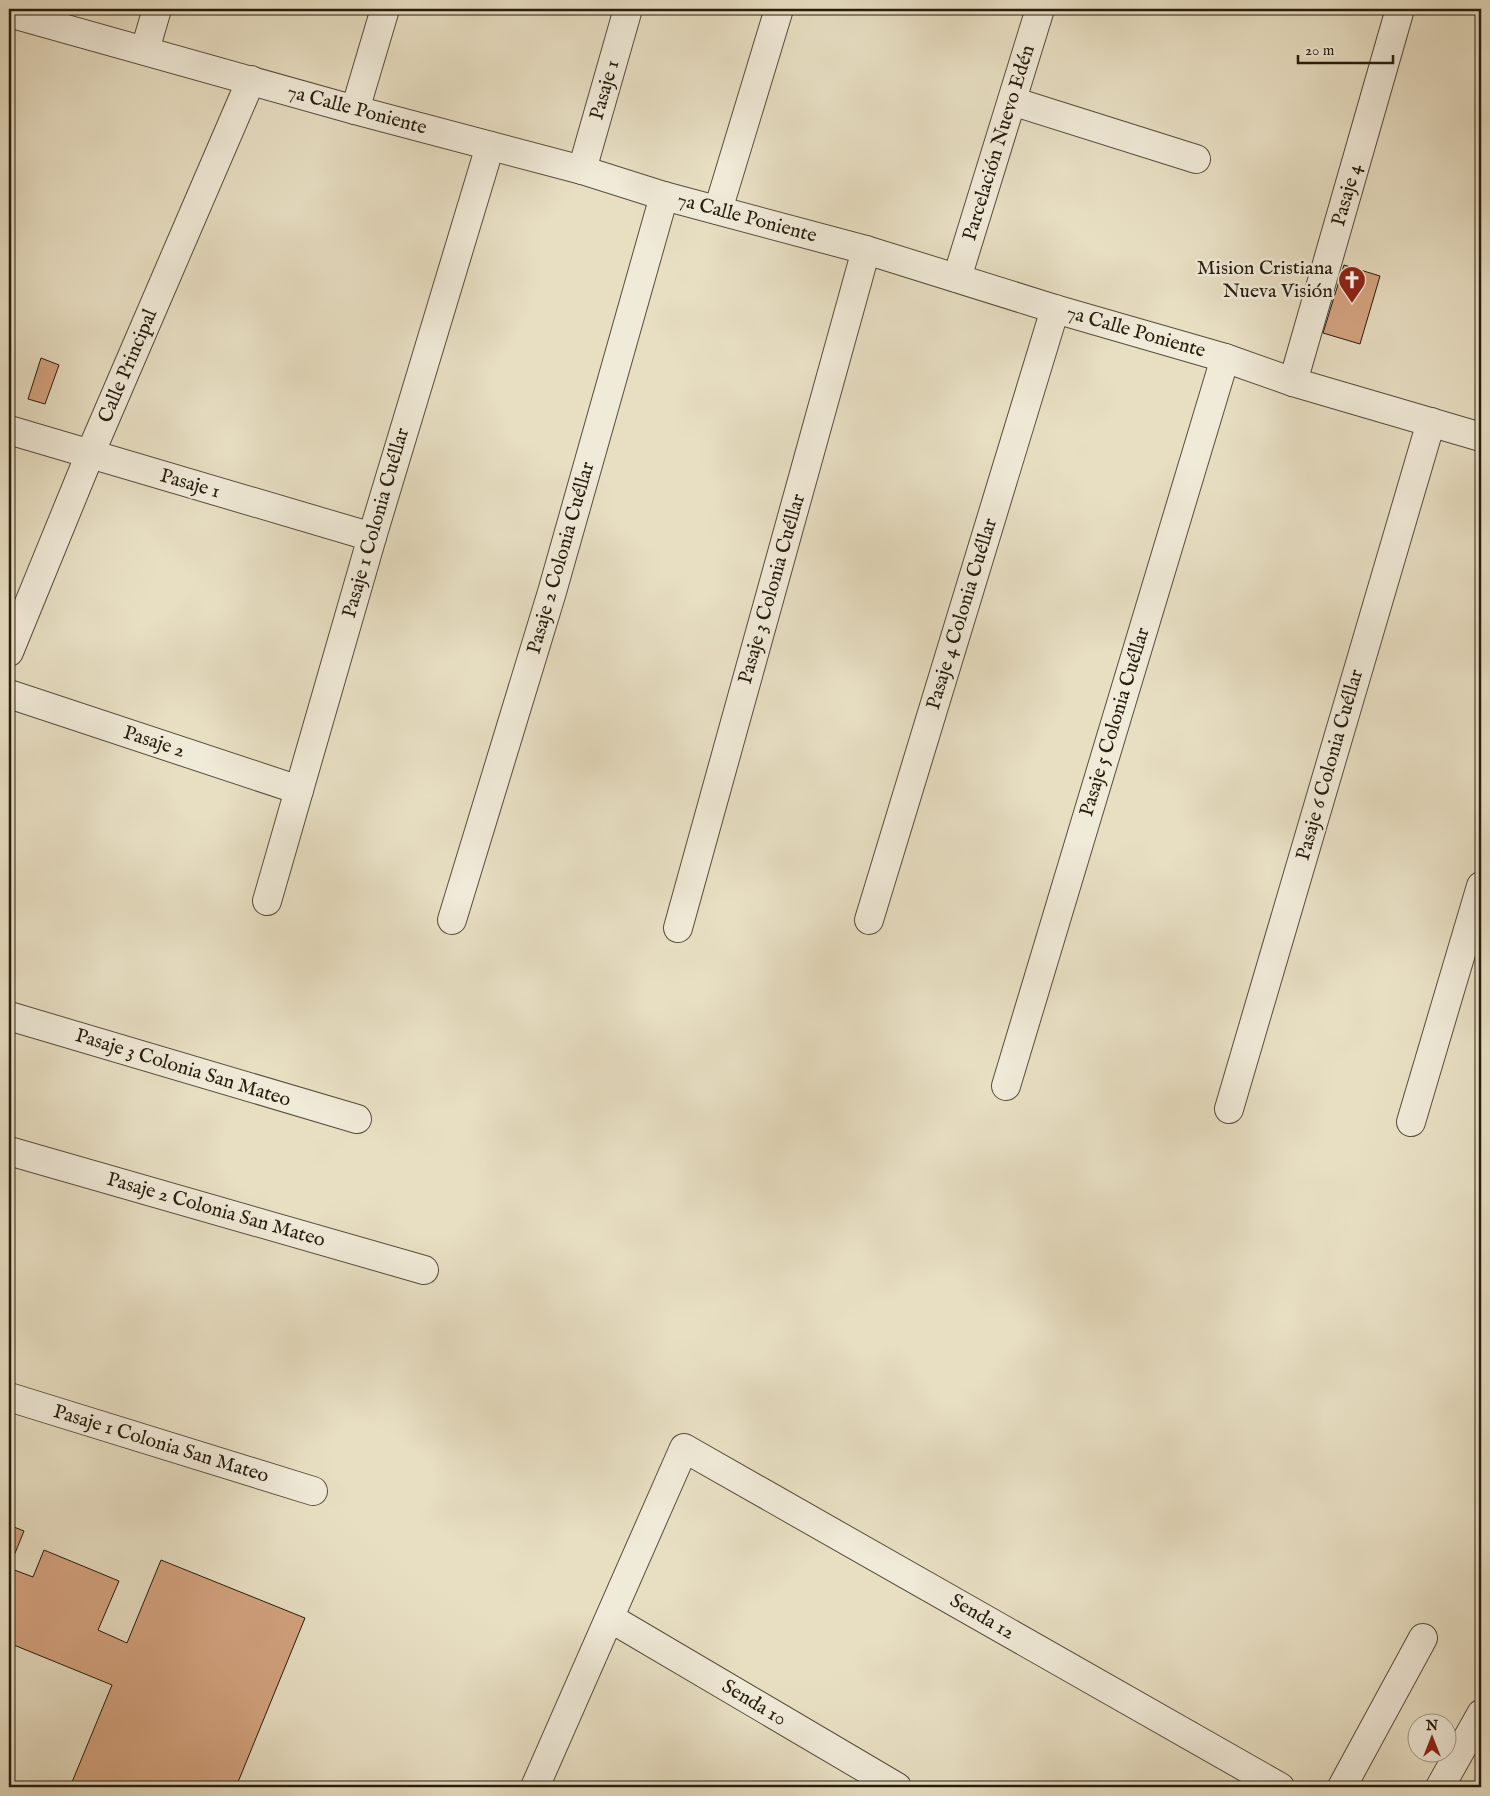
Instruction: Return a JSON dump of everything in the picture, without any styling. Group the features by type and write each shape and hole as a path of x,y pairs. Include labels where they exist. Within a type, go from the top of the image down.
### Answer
{"street":[{"path":"145,50 157,9"},
{"path":"355,110 385,9"},
{"name":"Pasaje 1","path":"582,170 628,9"},
{"path":"718,210 780,9"},
{"name":"Parcelación Nuevo Edén","path":"957,278 1040,9"},
{"name":"Pasaje 4","path":"1293,382 1400,9"},
{"name":"7a Calle Poniente","path":"9,13 355,110 582,170 664,196 866,250 1055,309 1225,358 1293,382 1481,437"},
{"name":"Calle Principal","path":"9,652 90,454 250,80"},
{"path":"1012,101 1196,159"},
{"name":"Pasaje 1 Colonia Cuéllar","path":"266,901 372,537 490,146"},
{"name":"Pasaje 2 Colonia Cuéllar","path":"452,920 552,592 664,196"},
{"name":"Pasaje 3 Colonia Cuéllar","path":"678,928 866,250"},
{"name":"Pasaje 4 Colonia Cuéllar","path":"869,920 1055,309"},
{"name":"Pasaje 5 Colonia Cuéllar","path":"1006,1086 1225,358"},
{"name":"Pasaje 6 Colonia Cuéllar","path":"1229,1109 1431,422"},
{"name":"Pasaje 1","path":"9,430 372,537"},
{"name":"Pasaje 2","path":"9,694 299,790"},
{"path":"1411,1122 1481,886"},
{"name":"Pasaje 3 Colonia San Mateo","path":"9,1016 357,1119"},
{"name":"Pasaje 2 Colonia San Mateo","path":"9,1151 424,1270"},
{"name":"Pasaje 1 Colonia San Mateo","path":"9,1397 313,1491"},
{"name":"Senda 12","path":"610,1618 684,1448 1280,1787"},
{"path":"535,1787 610,1618"},
{"name":"Senda 10","path":"610,1618 897,1787"},
{"path":"1342,1787 1423,1638"},
{"path":"1440,1787 1481,1714"}],"building":[{"name":"Mision Cristiana Nueva Visión","path":"1344,265 1380,276 1360,344 1323,333"},
{"path":"41,358 59,365 45,404 28,399"},
{"path":"9,1525 24,1531 9,1568"},
{"path":"44,1550 119,1581 98,1630 127,1643 161,1560 305,1618 236,1787 70,1787 112,1685 9,1643 9,1568 33,1577"}],"place":[{"name":"Mision Cristiana Nueva Visión","path":"1352,304"}]}
